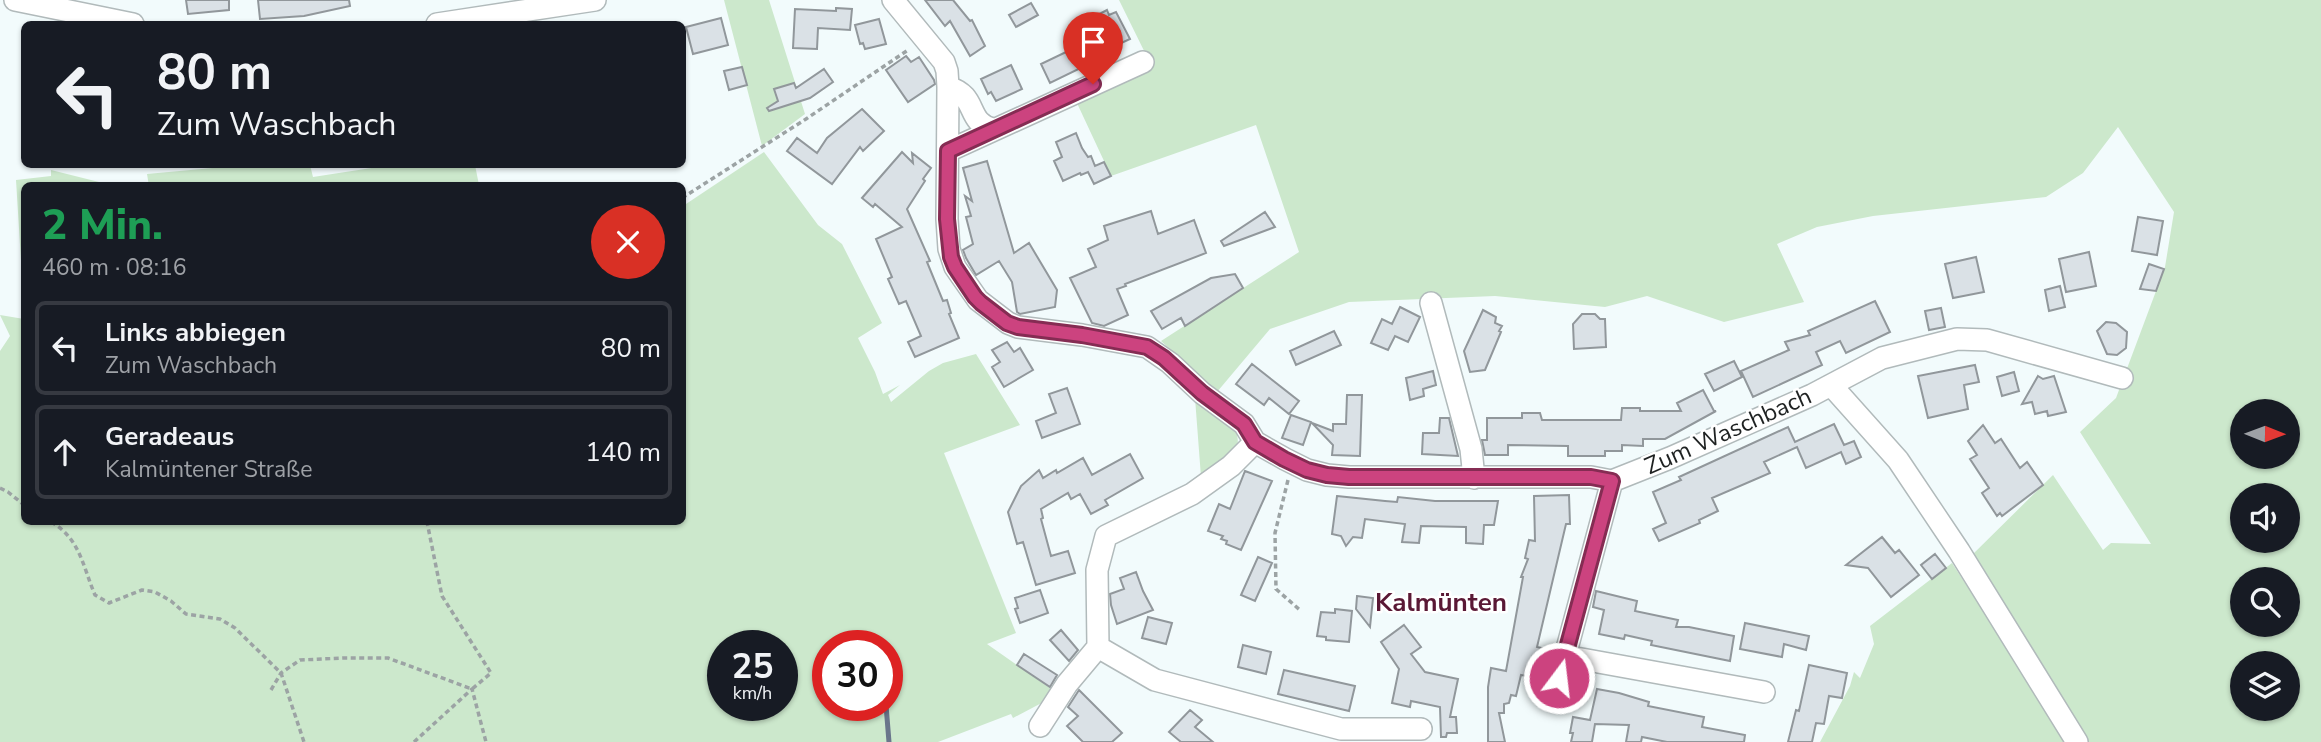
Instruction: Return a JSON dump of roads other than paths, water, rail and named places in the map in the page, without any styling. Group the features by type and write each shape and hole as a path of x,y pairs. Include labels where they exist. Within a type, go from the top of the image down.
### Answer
{"street":[{"path":"15,0 117,21"},
{"path":"457,21 595,0"},
{"path":"893,0 944,62 947,71 949,249 955,267 975,297 1007,323 1018,327 1147,347 1244,424 1255,442 1231,466 1192,494 1106,536 1097,570 1098,647 1067,684 1040,726"},
{"path":"948,151 1143,62"},
{"path":"948,87 960,90 971,105 975,119 993,129"},
{"path":"1431,303 1471,449 1474,478"},
{"name":"Zum Waschbach","path":"1255,442 1293,463 1318,473 1342,477 1591,477 1612,481 1717,438 1882,358 1968,338 1987,340 2122,378"},
{"name":"Zum Waschbach","path":"1831,385 1898,460 1959,551 2077,742"},
{"path":"1553,701 1612,481"},
{"path":"1098,647 1155,680 1341,729 1421,729"},
{"path":"1565,656 1764,692"}],"waterway":[{"path":"887,721 889,742"}],"district":[{"name":"Kalmünten","path":"1441,602"}]}
